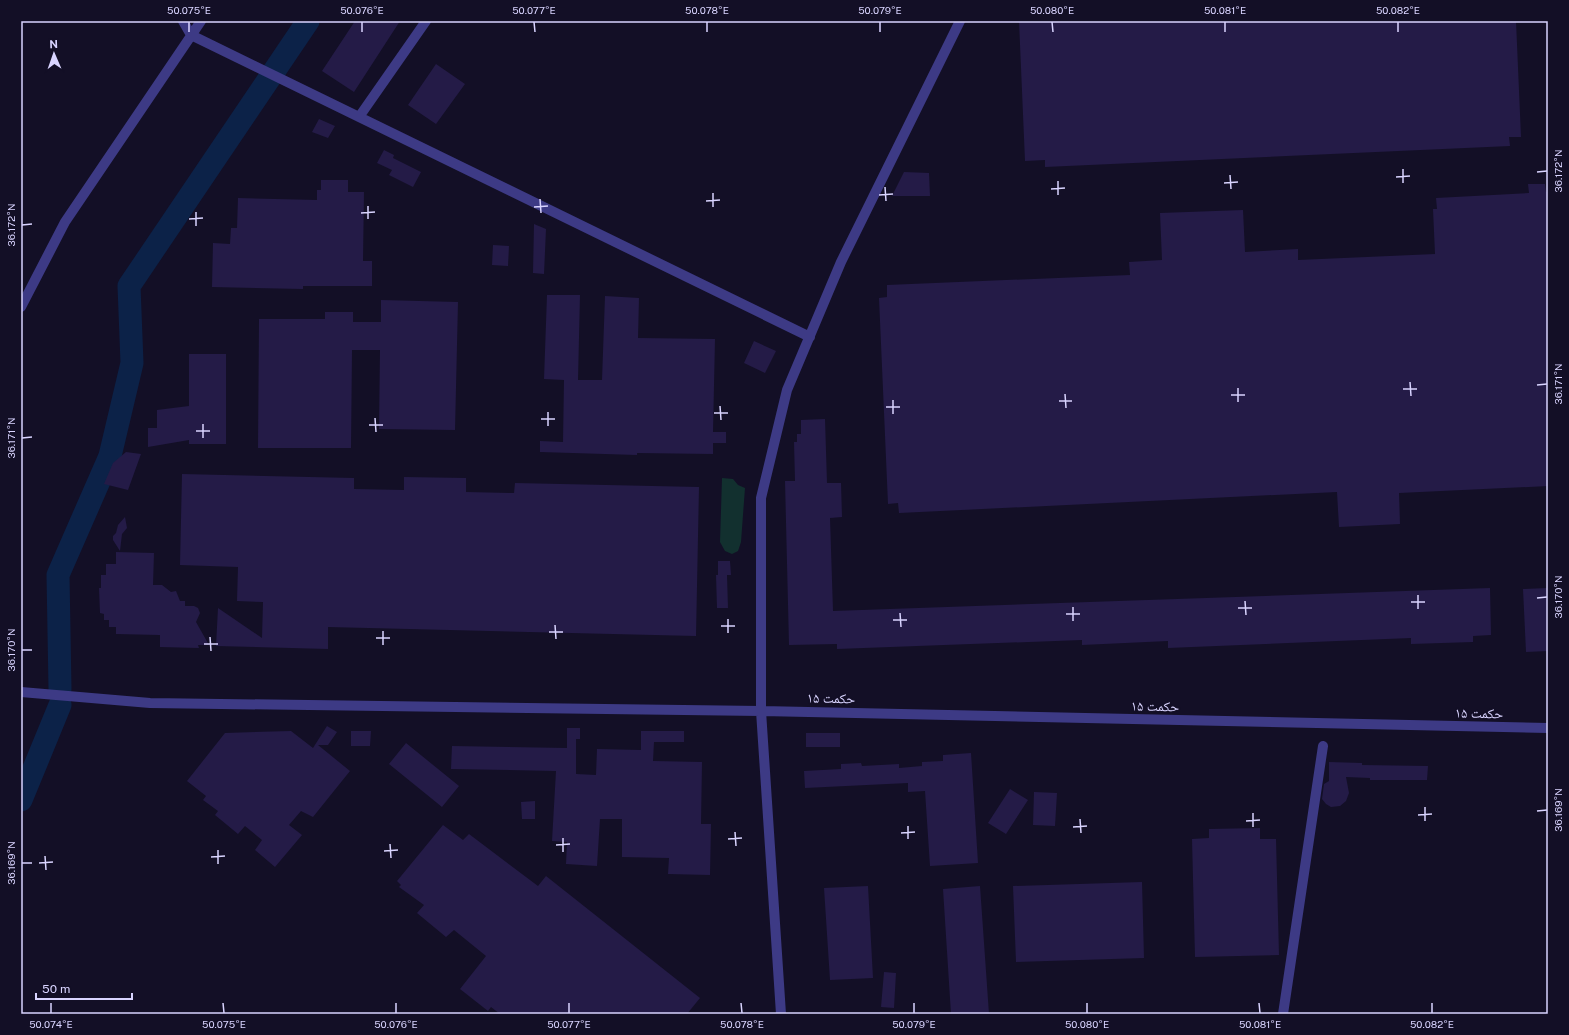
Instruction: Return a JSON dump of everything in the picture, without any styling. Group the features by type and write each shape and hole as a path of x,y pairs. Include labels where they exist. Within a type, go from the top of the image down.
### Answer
{"street":[{"path":"183,21 192,35 810,337"},
{"path":"21,306 65,222 201,21"},
{"path":"359,117 426,21"},
{"path":"781,1014 761,711 761,498 787,390 841,262 960,21"},
{"name":"حکمت ۱۵","path":"21,692 150,703 761,711 1548,728"},
{"path":"1283,1014 1323,746"}],"green space":[{"path":"722,478 733,479 738,485 745,488 741,542 738,551 732,554 725,551 720,542"}],"building":[{"path":"355,21 400,21 354,92 322,71"},
{"path":"1019,21 1516,21 1521,137 1509,137 1510,146 1045,167 1045,160 1025,161"},
{"path":"436,64 465,84 436,124 408,105"},
{"path":"319,119 335,126 328,138 312,132"},
{"path":"384,150 394,155 393,158 421,172 413,187 389,175 392,170 377,163"},
{"path":"904,172 929,173 930,196 892,196"},
{"path":"321,180 348,180 348,192 364,192 363,261 372,261 372,286 303,286 303,289 212,287 213,243 230,244 231,228 237,228 238,198 317,200 317,190 321,190"},
{"path":"1528,184 1545,184 1546,192 1548,191 1548,486 1399,493 1400,524 1339,527 1337,492 899,513 898,503 888,504 879,298 887,297 887,285 1130,275 1129,262 1162,260 1160,213 1243,210 1245,252 1298,249 1298,260 1435,254 1433,209 1437,209 1436,198 1529,193"},
{"path":"534,224 546,229 544,274 533,273"},
{"path":"493,245 509,246 508,266 492,265"},
{"path":"547,295 580,295 578,380 602,380 605,296 639,298 638,338 715,339 713,432 726,432 726,443 713,443 713,454 637,453 637,455 540,452 540,441 563,442 564,380 544,379"},
{"path":"381,300 458,302 455,430 379,429 380,350 352,350 351,448 258,448 259,319 325,319 325,312 353,312 353,322 381,322"},
{"path":"754,341 776,351 765,373 744,363"},
{"path":"189,354 226,354 226,444 189,444 189,440 148,447 148,428 157,428 157,410 189,406"},
{"path":"825,419 827,483 841,483 842,517 830,518 833,611 1490,588 1491,635 1473,636 1473,642 1411,644 1411,638 1168,648 1168,641 1082,645 1082,640 837,649 837,644 789,645 785,481 795,481 794,442 797,442 797,434 801,434 801,420"},
{"path":"126,452 141,454 128,490 104,484 113,463"},
{"path":"182,474 354,478 354,489 404,490 404,477 466,478 466,492 514,493 515,483 699,487 696,636 328,627 328,649 216,646 218,608 262,638 263,602 237,601 238,567 180,565"},
{"path":"125,517 127,528 122,534 120,551 113,540 113,536 116,533 118,525"},
{"path":"116,552 154,553 153,585 162,585 171,592 176,591 180,601 185,601 185,606 194,606 198,608 200,613 196,622 209,645 198,645 199,648 160,647 160,635 116,634 116,627 109,627 109,620 104,620 104,614 100,613 99,588 101,588 101,575 106,575 106,564 116,564"},
{"path":"718,561 730,561 731,575 727,575 728,608 717,608 716,575 718,575"},
{"path":"1548,588 1548,651 1526,652 1523,589"},
{"path":"327,726 337,732 328,745 318,745 350,771 313,817 301,811 289,825 302,835 275,867 255,850 262,840 245,826 238,834 215,815 218,811 203,800 206,796 187,781 225,733 291,731 313,748"},
{"path":"567,728 580,728 580,739 576,739 576,774 596,775 597,749 641,750 641,731 684,731 684,742 654,742 653,761 702,762 701,824 711,824 710,875 668,874 669,858 622,857 622,819 600,819 597,866 566,864 567,842 552,841 556,771 451,769 452,746 567,748"},
{"path":"351,731 371,731 370,746 351,746"},
{"path":"806,733 840,733 840,747 806,747"},
{"path":"406,743 459,786 442,807 389,764"},
{"path":"971,753 978,863 930,866 925,791 908,792 908,783 805,788 804,771 841,769 841,764 861,763 862,766 899,764 899,768 922,766 922,762 943,761 943,755"},
{"path":"1329,762 1362,763 1362,765 1428,766 1427,780 1370,780 1370,778 1346,777 1349,793 1346,801 1340,806 1331,807 1322,799 1324,784 1329,781"},
{"path":"1010,789 1028,800 1006,834 988,823"},
{"path":"1034,792 1057,793 1055,826 1033,825"},
{"path":"535,801 535,819 522,819 521,802"},
{"path":"443,825 463,840 469,834 538,886 546,876 700,998 687,1014 500,1014 491,1007 488,1011 460,989 486,956 454,930 446,937 417,913 424,905 399,887 401,885 397,881"},
{"path":"1260,828 1260,839 1276,839 1279,955 1195,957 1192,839 1209,838 1209,829"},
{"path":"1142,882 1144,958 1016,962 1013,886"},
{"path":"868,886 873,978 830,980 824,888"},
{"path":"980,886 989,1014 951,1014 943,889"},
{"path":"884,972 896,973 894,1008 881,1007"}],"waterway":[{"path":"60,689 58,575 110,456 132,363 129,286 308,21"},
{"path":"21,800 60,705"}]}
